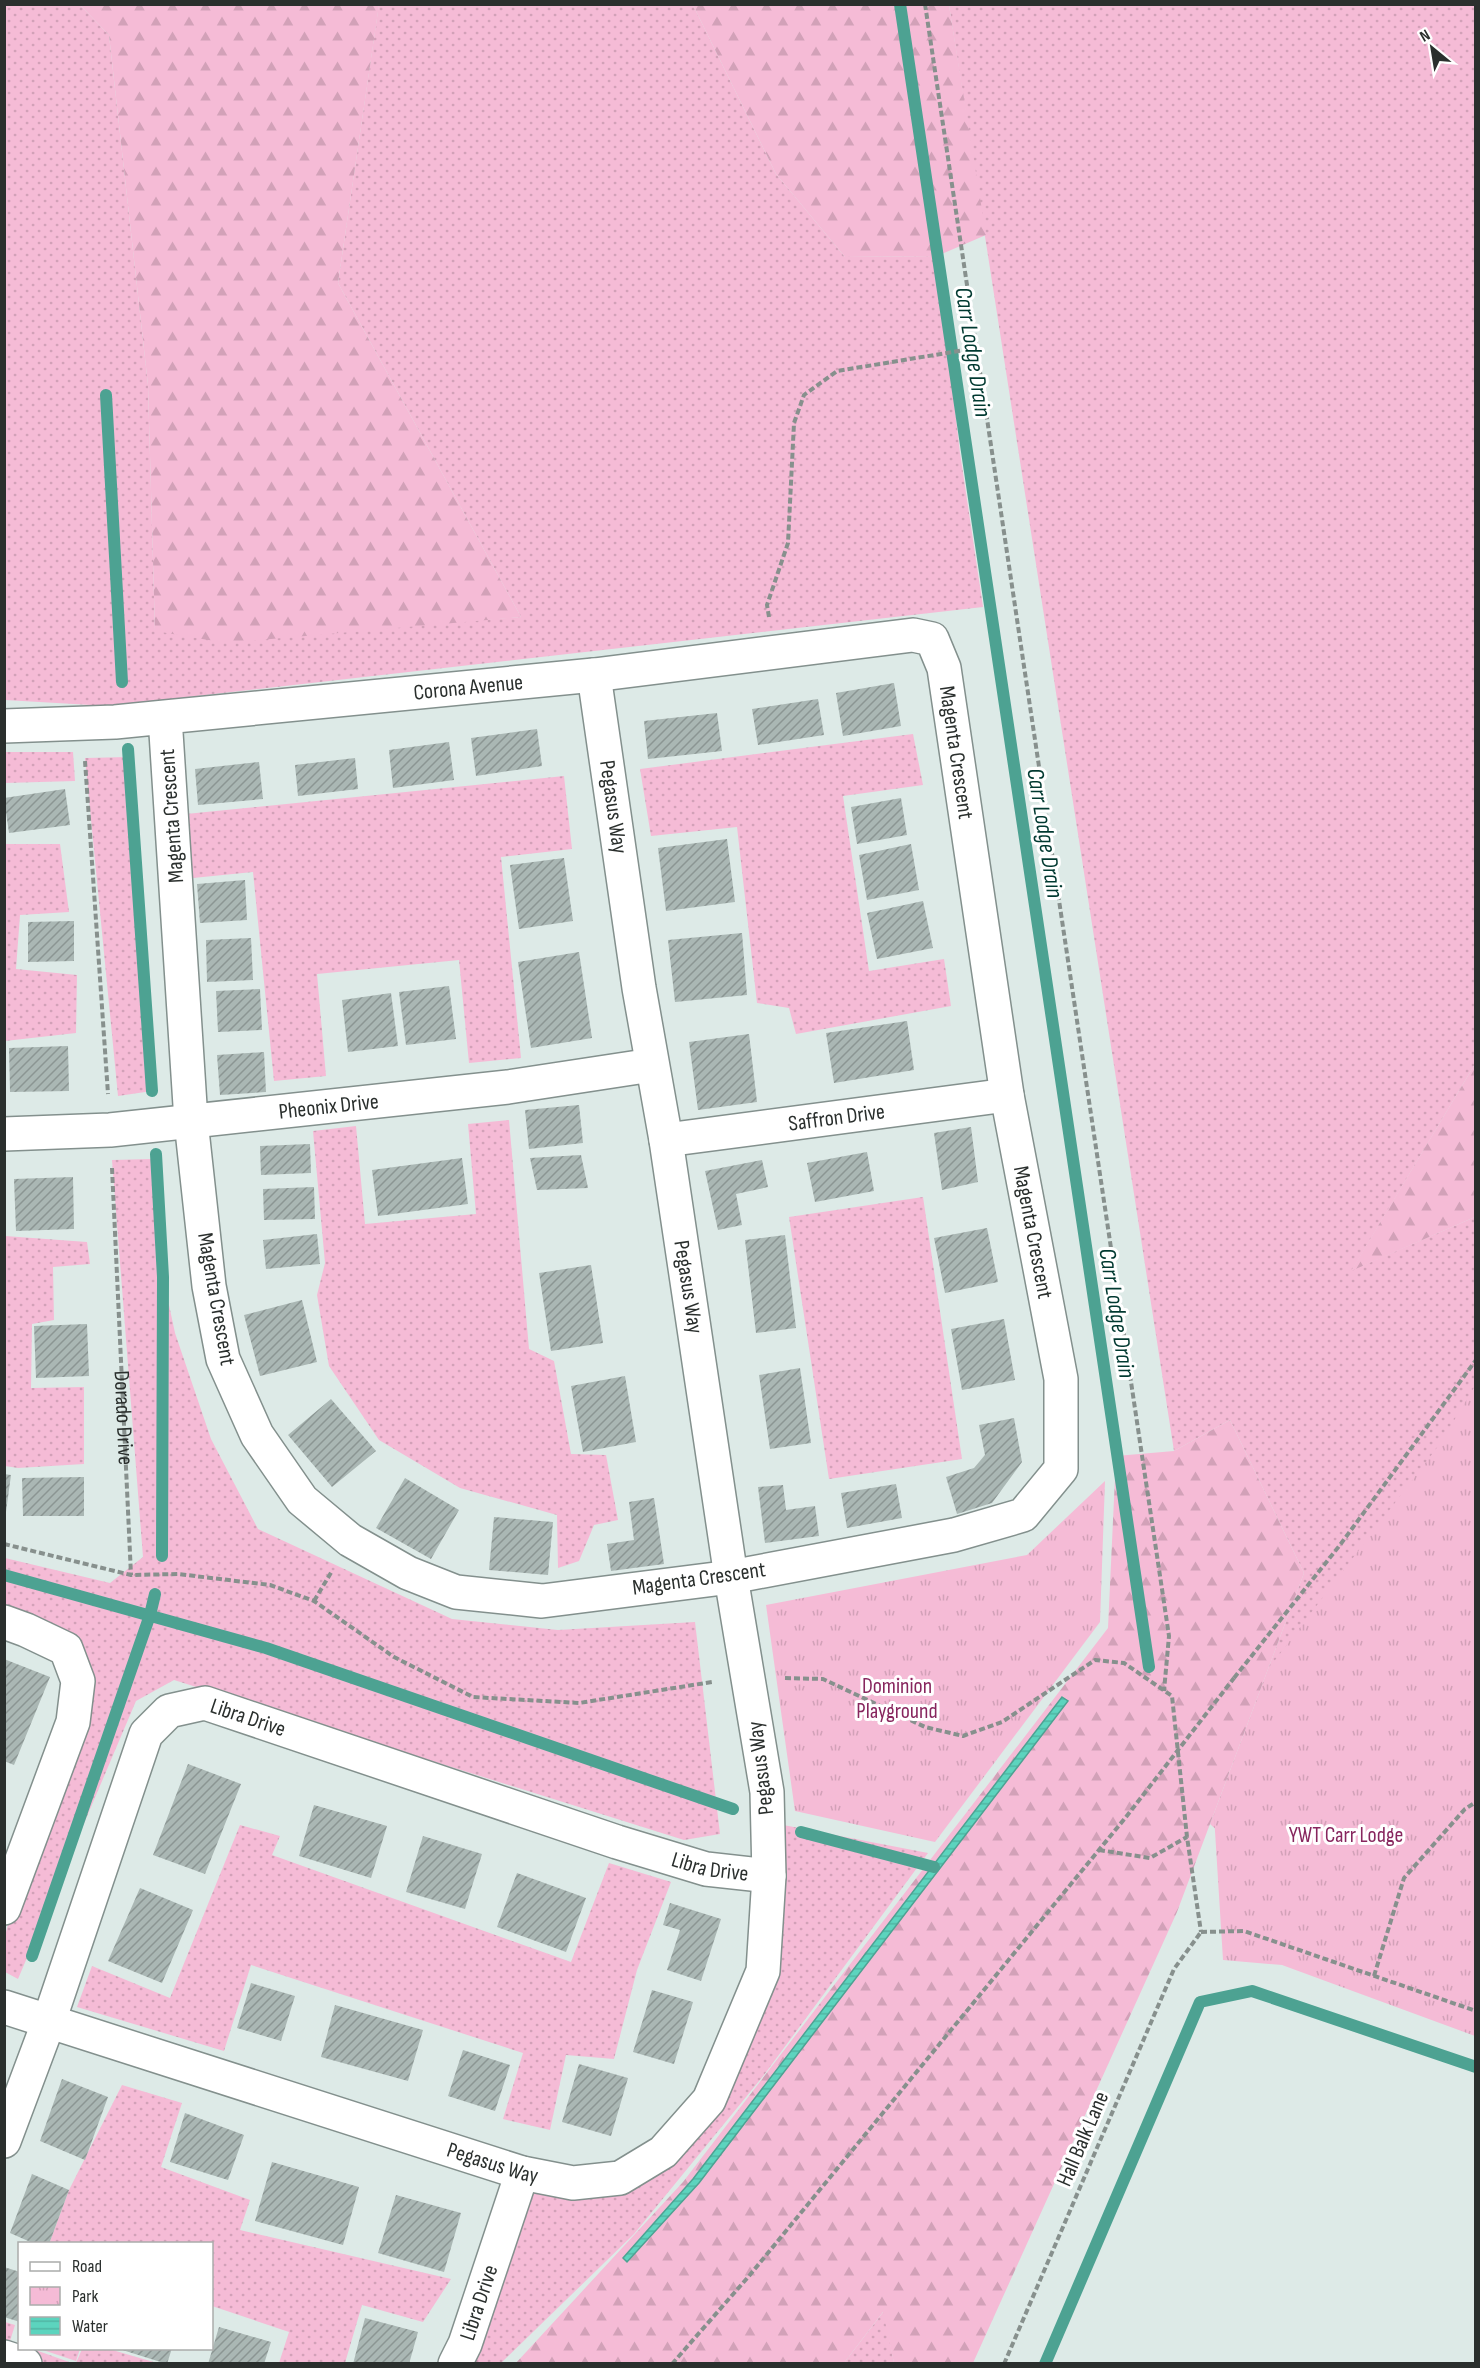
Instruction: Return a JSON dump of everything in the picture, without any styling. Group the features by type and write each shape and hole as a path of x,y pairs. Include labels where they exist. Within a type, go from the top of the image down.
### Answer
{"street":[{"name":"Corona Avenue","path":"4,726 115,722 594,675 913,635 932,639"},
{"name":"Magenta Crescent","path":"165,717 191,1121 209,1286 223,1359 257,1435 295,1491 302,1500 350,1540 408,1574 456,1592 542,1601 731,1577 954,1535 1023,1515 1061,1469 1061,1379 1008,1095 944,668 932,639"},
{"name":"Pegasus Way","path":"4,2007 522,2173 573,2183 620,2178 663,2152 709,2100 763,1971 769,1876 767,1792 731,1577 594,675"},
{"name":"Pheonix Drive","path":"4,1134 110,1131 508,1087 652,1065"},
{"name":"Saffron Drive","path":"666,1140 1008,1095"},
{"path":"4,1622 66,1649 78,1681 73,1722 4,1908"},
{"name":"Libra Drive","path":"4,2141 49,2021 146,1734 169,1711 206,1703 617,1842 706,1869 769,1876"},
{"name":"Libra Drive","path":"455,2364 465,2344 522,2173"},
{"path":"4,2357 25,2364"}],"path":[{"path":"926,4 1169,1636 1164,1691"},
{"path":"776,652 767,605 789,543 794,423 804,394 837,371 977,348"},
{"name":"Dorado Drive","path":"82,723 110,1131 131,1575"},
{"path":"672,2364 749,2276 1099,1850 1340,1545 1476,1360"},
{"path":"4,1544 131,1575 178,1574 270,1585 314,1601 394,1657 473,1697 579,1703 749,1676 823,1679 925,1727 963,1736 1002,1722 1095,1660 1124,1663 1172,1696 1186,1837 1201,1932 1244,1931 1476,2011"},
{"path":"1374,1976 1404,1878 1465,1809 1476,1802"},
{"path":"1099,1850 1150,1858 1186,1837"},
{"name":"Hall Balk Lane","path":"1004,2364 1173,1969 1201,1932"}],"green space":[{"path":"379,4 693,5 776,174 845,257 937,256 960,453 983,607 108,706 5,700 4,5 80,5 109,35 148,385 155,631 373,628 521,617 338,283"},
{"path":"80,5 379,5 338,283 521,617 226,643 155,631 148,385 109,35"},
{"path":"693,5 949,5 986,235 937,256 845,257 776,174"},
{"path":"949,5 1475,5 1475,1064 1352,1270 1475,1217 1475,1981 1291,1897 1210,1824 1304,1573 1230,1420 1174,1451"},
{"path":"913,734 923,785 843,796 869,971 944,959 951,1006 796,1034 789,1008 757,1003 737,827 651,836 640,769"},
{"path":"5,752 73,752 75,781 5,783"},
{"path":"128,757 152,1091 118,1096 85,758"},
{"path":"564,776 572,849 501,857 521,1058 469,1063 459,960 317,974 326,1076 274,1081 253,872 183,879 176,815"},
{"path":"5,844 60,844 69,912 20,915 16,969 77,975 76,1033 5,1041"},
{"path":"1475,1064 1475,1217 1351,1271"},
{"path":"509,1120 529,1349 554,1361 571,1454 606,1455 618,1520 594,1525 579,1561 558,1568 557,1515 460,1488 379,1440 329,1366 317,1295 325,1263 313,1131 356,1126 365,1224 476,1214 468,1124"},
{"path":"152,1159 163,1277 175,1333 211,1439 258,1529 452,1619 558,1630 695,1622 720,1834 684,1840 174,1680 136,1701 18,1979 5,1972 5,1936 80,1643 5,1615 5,1558 110,1583 143,1557 112,1160"},
{"path":"923,1197 962,1459 829,1479 789,1217"},
{"path":"5,1236 87,1242 90,1264 53,1267 54,1320 32,1324 31,1388 84,1387 84,1464 18,1468 5,1466"},
{"name":"YWT Carr Lodge","path":"1475,1386 1475,2036 1282,1965 1223,1960 1214,1815 1269,1668 1439,1445"},
{"path":"1230,1420 1304,1573 1177,1912 973,2363 894,2363 883,2312 844,2363 515,2364 683,2182 1108,1628 1116,1456 1174,1451"},
{"name":"Dominion Playground","path":"1105,1481 1100,1622 935,1842 795,1811 766,1605 1027,1555"},
{"path":"773,1823 928,1853 764,2075 634,2234 501,2363 461,2364 526,2181 668,2155 768,1971"},
{"path":"240,1825 280,1836 272,1855 571,1962 609,1863 671,1882 637,1970 614,2059 566,2055 550,2130 503,2119 523,2053 251,1965 224,2051 77,2007 92,1966 170,1998"},
{"path":"122,2085 182,2103 161,2167 250,2200 240,2230 451,2279 423,2322 362,2305 345,2363 279,2363 289,2332 213,2306 213,2242 50,2242 69,2190"},
{"path":"884,2311 894,2363 844,2363"},
{"path":"5,2322 15,2325 10,2341 18,2344 18,2350 35,2350 72,2363 40,2363 5,2352"},
{"path":"43,2350 80,2350 76,2361"},
{"path":"82,2350 112,2350 157,2363 76,2363"}],"water":[{"path":"1062,1697 1068,1701 699,2183 627,2262 623,2258 693,2179"}],"building":[{"path":"894,683 901,726 843,736 836,693"},
{"path":"818,699 824,735 758,745 752,709"},
{"path":"717,713 722,751 648,759 644,721"},
{"path":"537,729 542,766 476,776 471,738"},
{"path":"449,742 454,780 393,788 389,750"},
{"path":"355,758 358,789 298,796 295,765"},
{"path":"259,762 263,799 198,805 195,769"},
{"path":"65,789 70,825 9,833 4,798"},
{"path":"901,798 907,835 857,844 851,807"},
{"path":"727,839 735,902 666,911 658,848"},
{"path":"911,844 919,890 867,900 859,855"},
{"path":"564,858 573,921 519,929 510,865"},
{"path":"245,880 247,920 200,923 197,884"},
{"path":"923,901 933,948 877,959 867,913"},
{"path":"74,921 74,961 28,962 28,922"},
{"path":"742,933 747,995 675,1002 668,940"},
{"path":"251,938 253,980 207,982 206,940"},
{"path":"579,952 592,1038 531,1048 518,962"},
{"path":"449,986 456,1039 406,1045 399,992"},
{"path":"260,989 262,1030 218,1032 216,991"},
{"path":"391,993 398,1046 348,1052 342,1000"},
{"path":"907,1021 914,1070 834,1083 826,1033"},
{"path":"749,1034 757,1102 698,1110 689,1042"},
{"path":"68,1046 69,1091 10,1092 9,1048"},
{"path":"264,1052 266,1092 220,1095 217,1055"},
{"path":"579,1105 583,1143 529,1149 525,1110"},
{"path":"971,1127 978,1182 942,1190 934,1133"},
{"path":"310,1144 311,1173 261,1175 260,1146"},
{"path":"867,1152 874,1191 815,1202 807,1163"},
{"path":"581,1155 588,1188 537,1190 530,1158"},
{"path":"462,1158 468,1204 378,1216 372,1170"},
{"path":"762,1160 768,1187 736,1194 742,1225 718,1230 705,1171"},
{"path":"73,1177 74,1229 16,1231 14,1179"},
{"path":"314,1187 315,1219 264,1220 263,1189"},
{"path":"987,1228 998,1282 945,1293 934,1238"},
{"path":"317,1234 320,1264 266,1269 263,1240"},
{"path":"785,1235 796,1328 756,1333 745,1240"},
{"path":"591,1265 603,1343 551,1351 539,1273"},
{"path":"302,1300 317,1362 260,1376 244,1315"},
{"path":"1004,1319 1015,1380 962,1390 951,1329"},
{"path":"87,1324 89,1376 36,1378 34,1326"},
{"path":"800,1368 811,1443 770,1449 759,1375"},
{"path":"625,1376 636,1442 583,1452 571,1386"},
{"path":"331,1399 376,1451 332,1487 288,1435"},
{"path":"1014,1418 1022,1462 992,1503 957,1514 946,1477 974,1468 985,1455 979,1425"},
{"path":"4,1474 11,1475 6,1512 4,1512"},
{"path":"84,1477 84,1516 23,1516 22,1478"},
{"path":"405,1478 459,1510 431,1559 376,1528"},
{"path":"896,1484 902,1518 847,1528 841,1493"},
{"path":"783,1485 786,1510 815,1506 819,1536 765,1543 758,1487"},
{"path":"654,1498 664,1564 611,1571 607,1544 634,1540 629,1502"},
{"path":"494,1517 553,1522 548,1575 489,1570"},
{"path":"4,1659 50,1677 14,1765 4,1761"},
{"path":"188,1764 241,1784 205,1874 153,1855"},
{"path":"314,1805 387,1826 371,1878 299,1856"},
{"path":"423,1836 482,1854 465,1909 406,1892"},
{"path":"517,1873 586,1898 566,1952 497,1927"},
{"path":"140,1888 193,1910 162,1983 108,1961"},
{"path":"670,1903 721,1919 701,1981 667,1970 680,1930 663,1925"},
{"path":"251,1983 295,1996 281,2041 237,2028"},
{"path":"652,1990 693,2002 674,2064 633,2052"},
{"path":"335,2005 423,2030 408,2081 321,2057"},
{"path":"463,2050 510,2065 495,2111 448,2096"},
{"path":"579,2064 628,2078 611,2136 562,2122"},
{"path":"62,2079 108,2097 85,2160 40,2141"},
{"path":"185,2113 244,2135 228,2180 170,2162"},
{"path":"272,2162 359,2187 343,2245 255,2221"},
{"path":"32,2174 69,2190 50,2242 30,2242 10,2233"},
{"path":"396,2195 461,2213 444,2272 378,2253"},
{"path":"4,2267 18,2271 18,2321 4,2317"},
{"path":"365,2318 418,2332 409,2364 353,2364"},
{"path":"219,2327 271,2342 264,2364 208,2364"},
{"path":"122,2350 171,2350 167,2364"}],"waterway":[{"name":"Carr Lodge Drain","path":"900,4 1149,1667"},
{"path":"106,395 122,682"},
{"path":"128,749 152,1091"},
{"path":"156,1154 163,1277 162,1556"},
{"path":"4,1575 266,1648 733,1809"},
{"path":"32,1956 150,1615 155,1594"},
{"path":"801,1832 934,1867"},
{"path":"1045,2364 1200,2002 1252,1991 1476,2067"}]}
